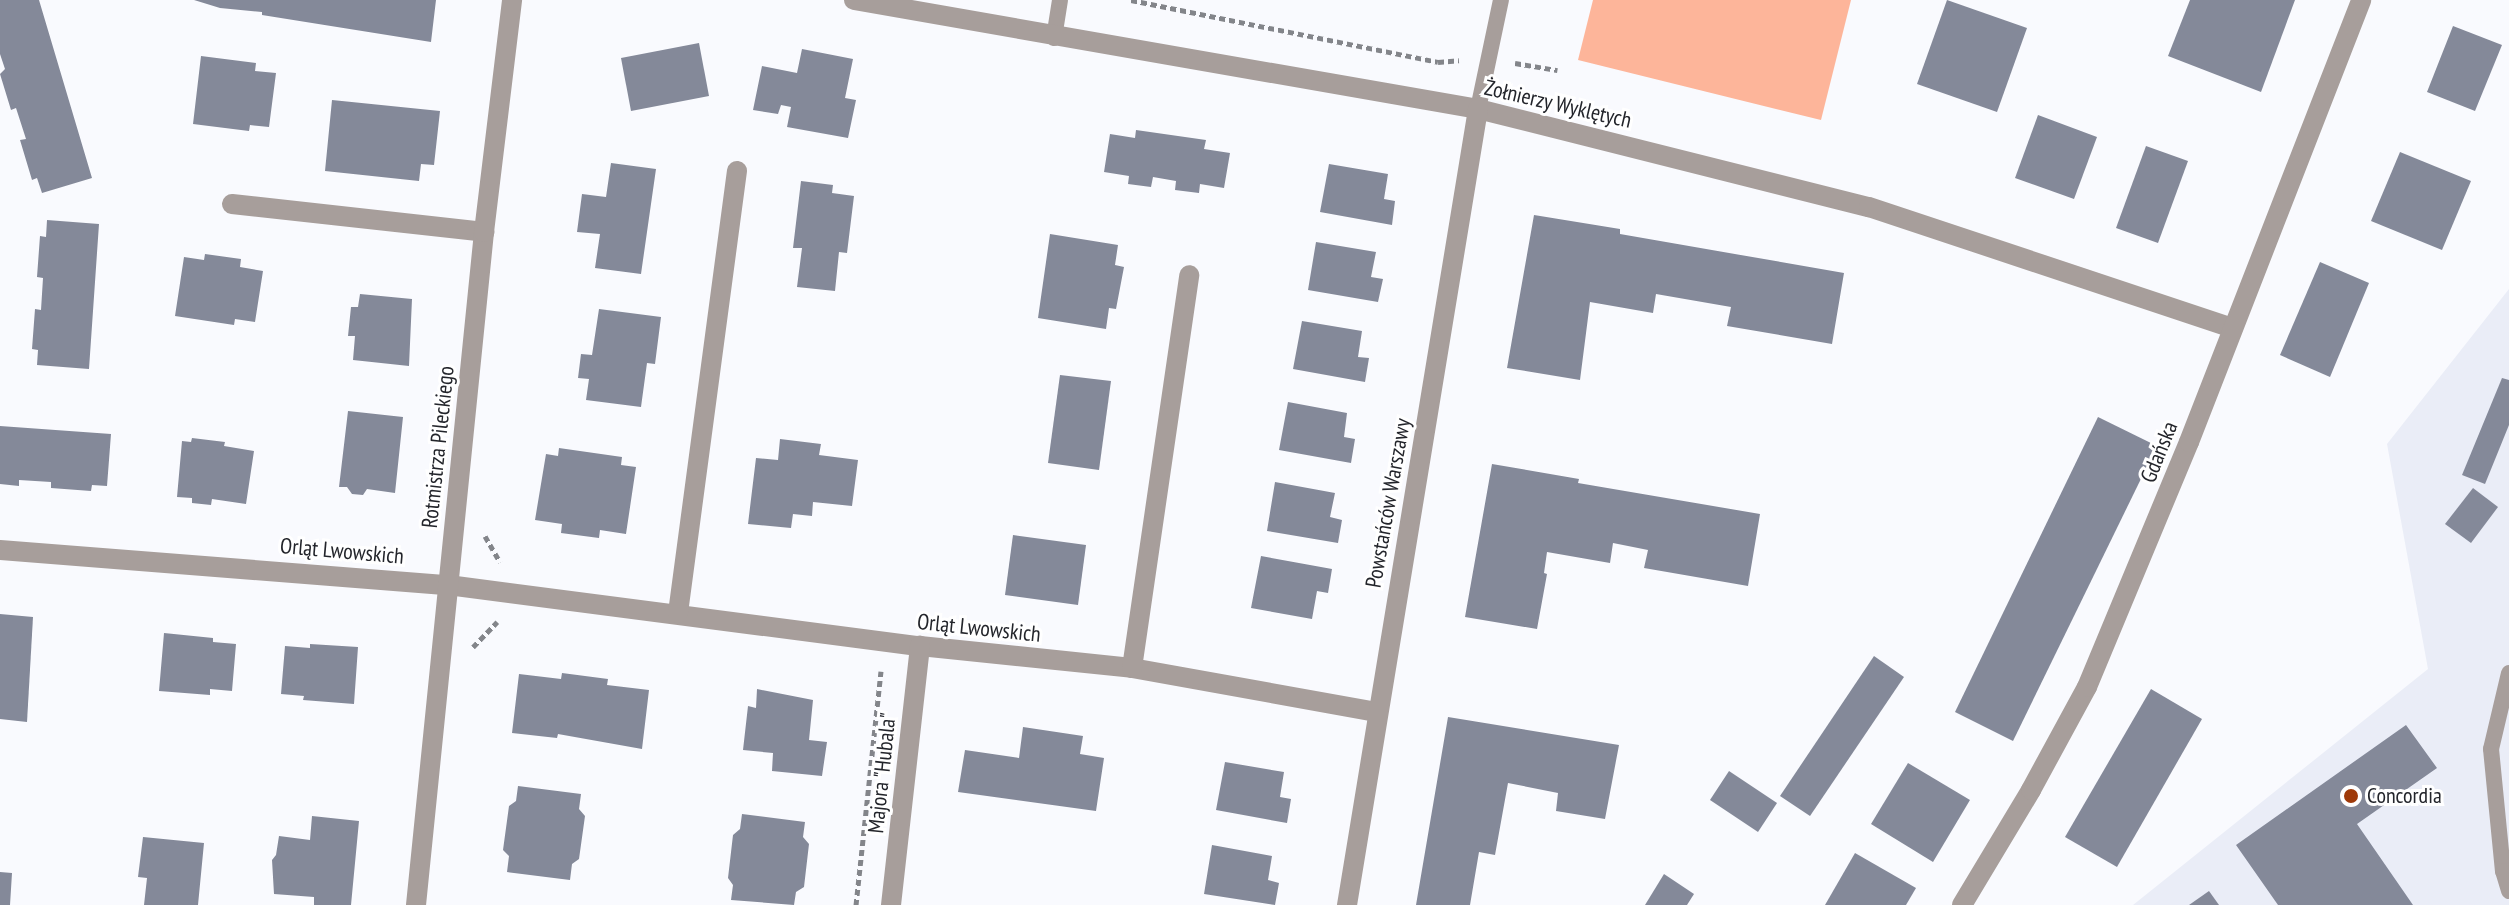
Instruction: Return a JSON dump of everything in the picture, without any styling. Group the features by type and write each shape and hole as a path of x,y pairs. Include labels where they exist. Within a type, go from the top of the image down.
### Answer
{"street":[{"name":"Rotmistrza Pileckiego","path":"416,905 484,232 512,0"},
{"name":"Żołnierzy Wyklętych","path":"854,0 1054,38 1478,109 1869,207 2232,328"},
{"name":"Gdańska","path":"1962,905 2031,790 2087,687 2189,442 2361,0"},
{"name":"Powstańców Warszawy","path":"1347,905 1478,109"},
{"path":"678,613 737,171"},
{"path":"232,204 484,232"},
{"path":"1132,668 1189,275"},
{"name":"Orląt Lwowskich","path":"0,550 448,585 920,646 1132,668 1377,712"},
{"name":"Majora \"Hubala\"","path":"891,905 920,646"}],"lane":[{"path":"1054,38 1060,0"},
{"path":"1478,109 1501,0"},
{"path":"2508,676 2491,749 2503,871 2509,891"}],"path":[{"path":"1131,0 1438,62 1456,62 1463,58"},
{"path":"1514,63 1557,70"},
{"path":"856,905 881,670"}],"shaded area":[{"path":"1593,0 1851,0 1821,120 1578,60"},
{"path":"2509,289 2509,905 2133,905 2428,669 2387,444"}],"building":[{"path":"0,0 39,0 92,178 42,193 37,178 32,180 20,140 26,139 16,108 11,110 0,74 5,69 0,54"},
{"path":"194,0 436,0 431,42 262,15 262,12 220,8"},
{"path":"1947,0 2027,28 1997,112 1917,84"},
{"path":"2190,0 2295,0 2261,92 2168,56"},
{"path":"2453,26 2502,45 2475,111 2427,92"},
{"path":"699,43 709,96 631,111 621,58"},
{"path":"802,49 853,59 845,98 856,100 848,138 787,127 791,107 781,105 778,114 753,110 762,66 797,73"},
{"path":"201,56 256,63 255,71 276,73 269,127 250,125 249,131 193,124"},
{"path":"332,100 440,111 434,165 421,164 419,181 325,171"},
{"path":"2038,115 2097,137 2074,199 2015,178"},
{"path":"1136,130 1206,140 1204,149 1230,153 1224,188 1200,184 1199,193 1175,190 1176,181 1153,177 1151,187 1128,184 1129,176 1104,172 1110,134 1135,138"},
{"path":"2146,146 2188,161 2158,243 2116,228"},
{"path":"2400,152 2471,181 2442,250 2371,221"},
{"path":"611,163 656,169 641,274 595,268 600,234 577,232 582,194 606,197"},
{"path":"1329,164 1388,174 1384,199 1395,201 1392,225 1320,212"},
{"path":"801,181 833,185 832,193 854,196 847,253 839,252 835,291 797,287 802,248 793,248"},
{"path":"1534,215 1620,229 1620,234 1844,273 1832,344 1727,326 1731,307 1656,294 1653,313 1590,302 1580,380 1507,368"},
{"path":"47,220 99,224 89,369 37,365 38,350 32,349 35,309 41,310 43,278 37,277 40,236 46,237"},
{"path":"1050,234 1118,245 1115,265 1124,267 1116,309 1109,308 1106,329 1038,318"},
{"path":"1316,242 1376,252 1371,277 1383,279 1378,302 1308,290"},
{"path":"205,254 241,259 240,267 263,271 255,322 235,319 234,325 175,316 184,257 204,260"},
{"path":"2320,262 2369,283 2330,377 2280,355"},
{"path":"360,294 412,299 409,366 353,360 355,336 348,336 351,307 358,307"},
{"path":"599,309 661,317 655,364 647,363 641,407 586,400 589,379 578,378 581,354 592,355"},
{"path":"1302,321 1362,331 1358,357 1369,358 1365,382 1293,369"},
{"path":"1060,375 1111,381 1099,470 1048,463"},
{"path":"2502,378 2509,380 2509,425 2485,484 2462,475"},
{"path":"1288,402 1347,413 1344,437 1355,439 1351,463 1279,450"},
{"path":"348,411 403,417 395,493 367,489 363,495 352,494 347,487 339,487"},
{"path":"2098,417 2157,446 2013,741 1955,712"},
{"path":"0,426 111,434 107,486 92,485 91,491 51,488 51,482 19,480 19,486 0,484"},
{"path":"192,438 225,442 224,446 254,451 246,504 212,499 211,505 192,503 192,498 177,497 182,441 191,442"},
{"path":"780,439 821,444 819,455 858,460 852,506 813,502 812,516 793,514 791,528 748,524 756,458 778,460"},
{"path":"559,448 622,457 621,465 636,467 626,534 600,530 599,538 561,533 562,524 535,520 546,454 558,456"},
{"path":"1492,464 1579,479 1578,483 1760,514 1748,586 1644,568 1648,550 1613,543 1610,563 1547,552 1544,573 1547,574 1537,629 1465,617"},
{"path":"1275,482 1335,493 1330,517 1342,520 1338,543 1267,531"},
{"path":"2473,488 2498,507 2471,543 2445,524"},
{"path":"1013,535 1086,545 1078,605 1005,595"},
{"path":"1261,556 1332,569 1328,593 1317,591 1312,619 1251,608"},
{"path":"0,614 33,617 27,722 0,719"},
{"path":"164,633 213,638 213,642 236,644 232,691 210,689 210,695 159,691"},
{"path":"310,644 358,647 354,704 303,700 304,696 281,694 285,646 310,648"},
{"path":"1874,656 1904,677 1810,816 1780,796"},
{"path":"562,673 608,679 607,685 649,690 642,749 558,734 557,738 512,733 519,674 561,679"},
{"path":"757,689 813,700 809,740 827,742 822,776 772,771 773,753 743,750 748,706 756,708"},
{"path":"2151,689 2202,719 2117,867 2065,837"},
{"path":"1448,717 1619,745 1605,819 1556,811 1558,793 1508,783 1495,855 1479,852 1470,905 1416,905"},
{"name":"Concordia","path":"2406,725 2437,768 2357,824 2413,905 2278,905 2236,845"},
{"path":"1023,727 1083,736 1080,754 1104,758 1096,811 958,792 965,750 1019,758"},
{"path":"1225,762 1284,772 1280,797 1291,799 1287,823 1216,810"},
{"path":"1908,763 1970,800 1933,862 1871,824"},
{"path":"1729,771 1777,803 1758,832 1710,800"},
{"path":"518,786 581,794 579,809 585,816 579,859 572,864 570,880 507,872 509,856 503,850 509,806 516,801"},
{"path":"742,814 805,822 803,837 809,844 804,887 796,892 794,905 731,900 733,885 728,878 733,835 740,829"},
{"path":"312,816 359,821 351,905 314,905 314,897 274,894 272,860 276,855 279,836 310,840"},
{"path":"143,837 204,843 198,905 144,905 147,878 138,877"},
{"path":"1212,845 1272,856 1268,880 1279,883 1275,905 1204,894"},
{"path":"1855,853 1916,888 1906,905 1825,905"},
{"path":"0,872 12,873 10,905 0,905"},
{"path":"1664,874 1694,894 1687,905 1645,905"},
{"path":"2209,891 2219,905 2189,905"}],"place":[{"name":"Concordia","path":"2351,796"}]}
